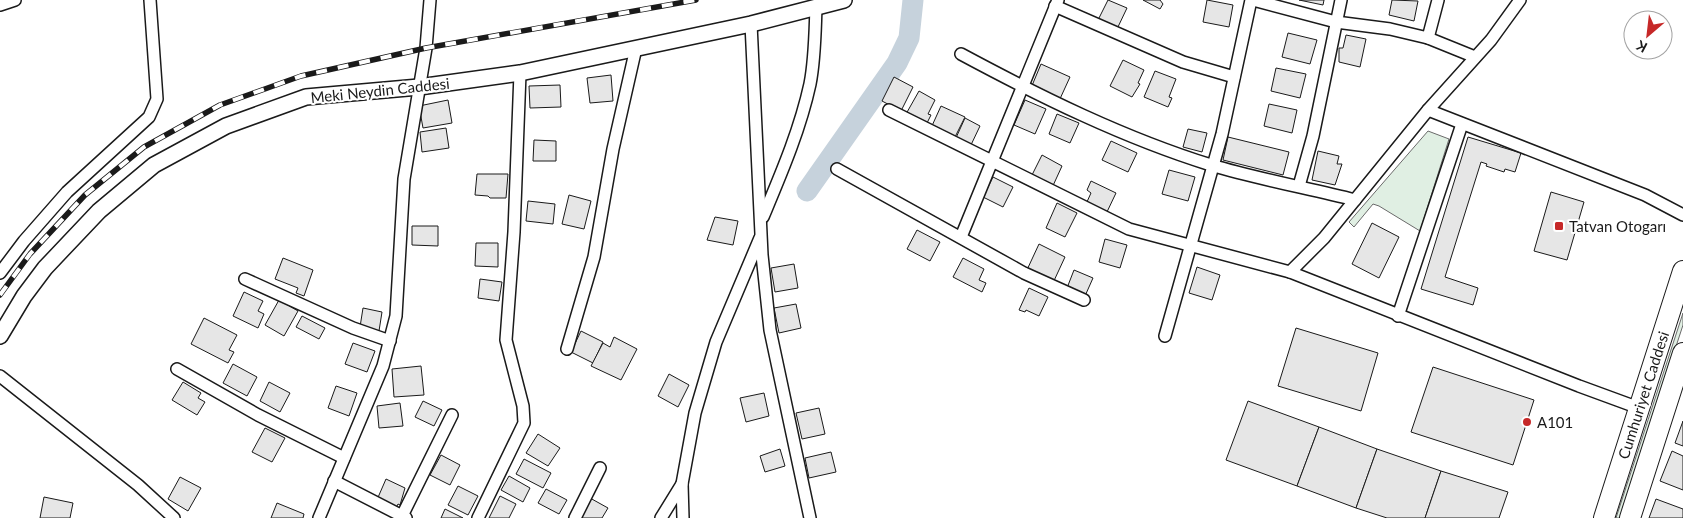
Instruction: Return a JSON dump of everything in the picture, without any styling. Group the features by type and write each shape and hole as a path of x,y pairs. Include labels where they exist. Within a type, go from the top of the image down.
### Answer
{"highway":[{"name":"Cumhuriyet Caddesi","path":"1604,518 1683,271"},
{"name":"Cumhuriyet Caddesi","path":"1630,518 1683,353"}],"street":[{"path":"0,5 14,0"},
{"path":"0,273 68,192 149,117 157,99 150,0"},
{"path":"319,518 383,366 396,316 404,180 426,48 430,0"},
{"name":"Meki Neydin Caddesi","path":"0,336 24,296 45,268 99,211 154,166 188,145 226,126 306,97 419,87 520,73 751,24 844,0"},
{"path":"1165,336 1213,165 1252,0 1336,22 1390,29 1428,38 1475,57"},
{"path":"1300,186 1313,136 1341,0"},
{"path":"1428,38 1438,0"},
{"path":"1290,272 1324,238 1520,0"},
{"path":"961,237 1057,3 1183,62 1234,77"},
{"path":"762,222 790,149 810,83 816,7"},
{"path":"751,24 762,234 770,330 810,518"},
{"path":"567,348 594,257 613,149 636,48"},
{"path":"961,54 1022,87 1116,130 1213,165 1355,200"},
{"path":"478,518 524,423 523,406 506,340 514,232 520,73"},
{"path":"889,110 1129,229 1290,272 1398,316 1639,408"},
{"path":"1428,110 1645,195 1683,215"},
{"path":"1398,316 1462,124"},
{"path":"837,169 1024,273 1084,300"},
{"path":"683,518 682,484 695,413 716,342 762,234"},
{"path":"245,279 353,328 390,341"},
{"path":"177,369 258,415 344,458"},
{"path":"0,376 138,485 174,518"},
{"path":"334,481 404,517 452,415"},
{"path":"575,518 600,468"},
{"path":"661,518 682,484"}],"green space":[{"path":"1428,131 1449,139 1420,231 1373,204 1354,227 1349,222"},
{"path":"1683,313 1683,325 1620,518 1616,518"}],"building":[{"path":"1108,0 1127,8 1117,29 1098,20"},
{"path":"1143,0 1160,0 1163,4 1160,9"},
{"path":"1207,0 1233,5 1229,27 1203,22"},
{"path":"1299,0 1324,0 1323,5"},
{"path":"1392,0 1418,1 1414,21 1389,15"},
{"path":"1288,33 1317,40 1310,64 1282,57"},
{"path":"1346,35 1366,39 1360,67 1339,62 1339,48 1343,48"},
{"path":"1123,60 1144,70 1138,83 1140,84 1132,97 1110,86"},
{"path":"1041,64 1070,77 1059,101 1031,88"},
{"path":"1276,68 1306,74 1300,98 1271,91"},
{"path":"1155,71 1176,79 1169,97 1172,98 1168,107 1144,97"},
{"path":"611,75 613,101 590,103 587,78"},
{"path":"894,77 913,87 901,111 882,101"},
{"path":"560,85 561,107 530,108 529,86"},
{"path":"919,91 935,100 928,114 931,115 926,125 906,114"},
{"path":"448,100 452,123 423,128 419,106"},
{"path":"1025,100 1046,109 1035,134 1014,125"},
{"path":"1269,104 1297,110 1292,133 1264,126"},
{"path":"941,106 965,117 954,139 931,128"},
{"path":"1057,114 1079,123 1070,143 1049,134"},
{"path":"965,118 980,126 970,147 955,140"},
{"path":"446,128 449,148 422,152 420,132"},
{"path":"1188,129 1207,133 1202,152 1183,147"},
{"path":"1228,137 1289,152 1283,175 1223,160"},
{"path":"1468,137 1521,153 1515,172 1505,169 1504,172 1486,166 1487,164 1481,162 1445,277 1478,288 1473,305 1421,289"},
{"path":"534,140 556,141 556,161 533,161"},
{"path":"1111,141 1137,153 1128,172 1102,160"},
{"path":"1318,151 1339,156 1337,164 1342,164 1335,185 1312,180"},
{"path":"1042,155 1062,166 1051,190 1030,179"},
{"path":"1169,170 1195,177 1188,201 1162,194"},
{"path":"477,174 508,174 506,198 490,198 488,196 475,195"},
{"path":"993,177 1013,187 1003,207 983,197"},
{"path":"1091,181 1116,193 1106,214 1086,204 1091,193 1087,190"},
{"name":"Tatvan Otogarı","path":"1551,192 1584,202 1567,260 1534,251"},
{"path":"569,195 591,201 584,229 562,224"},
{"path":"528,201 555,204 553,224 526,221"},
{"path":"1057,203 1077,213 1065,237 1046,228"},
{"path":"715,217 738,221 733,245 707,240"},
{"path":"1372,223 1399,237 1379,278 1352,264"},
{"path":"412,226 438,226 438,246 412,245"},
{"path":"917,230 940,242 930,261 907,249"},
{"path":"1105,239 1127,245 1120,268 1099,262"},
{"path":"476,243 498,243 498,267 475,266"},
{"path":"1039,244 1065,257 1052,285 1026,272"},
{"path":"283,258 313,270 304,296 296,293 298,288 275,279"},
{"path":"963,258 984,269 979,280 986,283 982,292 953,277"},
{"path":"794,264 798,288 775,292 771,268"},
{"path":"1197,267 1220,275 1212,300 1189,293"},
{"path":"1074,270 1093,278 1085,296 1067,288"},
{"path":"480,279 502,282 499,301 478,298"},
{"path":"1029,288 1048,297 1039,316 1026,310 1025,312 1019,310"},
{"path":"244,292 263,301 258,311 264,314 258,328 233,316"},
{"path":"279,300 298,311 284,336 265,325"},
{"path":"796,304 801,328 779,333 774,308"},
{"path":"363,308 382,312 379,331 360,327"},
{"path":"302,316 325,328 319,339 296,327"},
{"path":"204,318 237,335 229,350 234,352 228,363 191,344"},
{"path":"1296,328 1378,353 1361,411 1278,386"},
{"path":"581,331 603,342 593,363 571,352"},
{"path":"614,337 637,349 621,380 591,366 603,343 610,347"},
{"path":"353,343 375,351 367,372 345,364"},
{"path":"233,364 257,377 247,396 223,383"},
{"path":"421,366 424,395 394,397 392,369"},
{"path":"1433,367 1534,400 1513,465 1411,432"},
{"path":"669,374 689,385 678,407 658,396"},
{"path":"183,382 201,393 198,398 205,402 197,415 172,400"},
{"path":"269,382 290,393 280,412 260,401"},
{"path":"336,386 357,393 349,416 328,408"},
{"path":"764,393 769,416 746,422 740,398"},
{"path":"423,401 442,410 434,426 415,417"},
{"path":"1248,401 1319,427 1297,486 1226,460"},
{"path":"400,403 403,426 379,428 377,406"},
{"path":"819,408 825,434 802,439 796,413"},
{"path":"1683,421 1683,446 1675,443"},
{"path":"1319,427 1377,449 1356,508 1297,486"},
{"path":"265,428 285,438 272,462 252,452"},
{"path":"538,434 560,448 548,466 526,453"},
{"path":"780,449 785,466 765,472 760,456"},
{"path":"1377,449 1441,471 1425,518 1387,518 1356,508"},
{"path":"1672,451 1683,456 1683,490 1660,481"},
{"path":"831,452 836,472 809,478 805,458"},
{"path":"441,455 460,465 450,485 430,475"},
{"path":"524,459 551,473 543,488 516,474"},
{"path":"1441,471 1508,492 1499,518 1425,518"},
{"path":"509,476 530,488 523,502 501,490"},
{"path":"180,477 201,488 188,511 168,499"},
{"path":"386,479 405,488 400,505 398,504 395,510 376,502"},
{"path":"458,486 478,496 468,515 448,505"},
{"path":"546,489 567,500 559,514 538,503"},
{"path":"500,496 516,504 509,518 489,518"},
{"path":"44,497 73,503 70,518 40,518"},
{"path":"590,498 608,508 602,518 578,518"},
{"path":"1656,499 1683,509 1683,518 1649,518"},
{"path":"277,503 304,514 303,518 271,518"},
{"path":"445,509 463,518 441,518"}],"waterway":[{"path":"807,191 897,63 909,38 913,0"}],"railway":[{"path":"0,295 30,254 85,195 144,147 220,105 301,76 426,48 696,0"}],"place":[{"name":"Tatvan Otogarı","path":"1559,226"},
{"name":"A101","path":"1527,422"}]}
